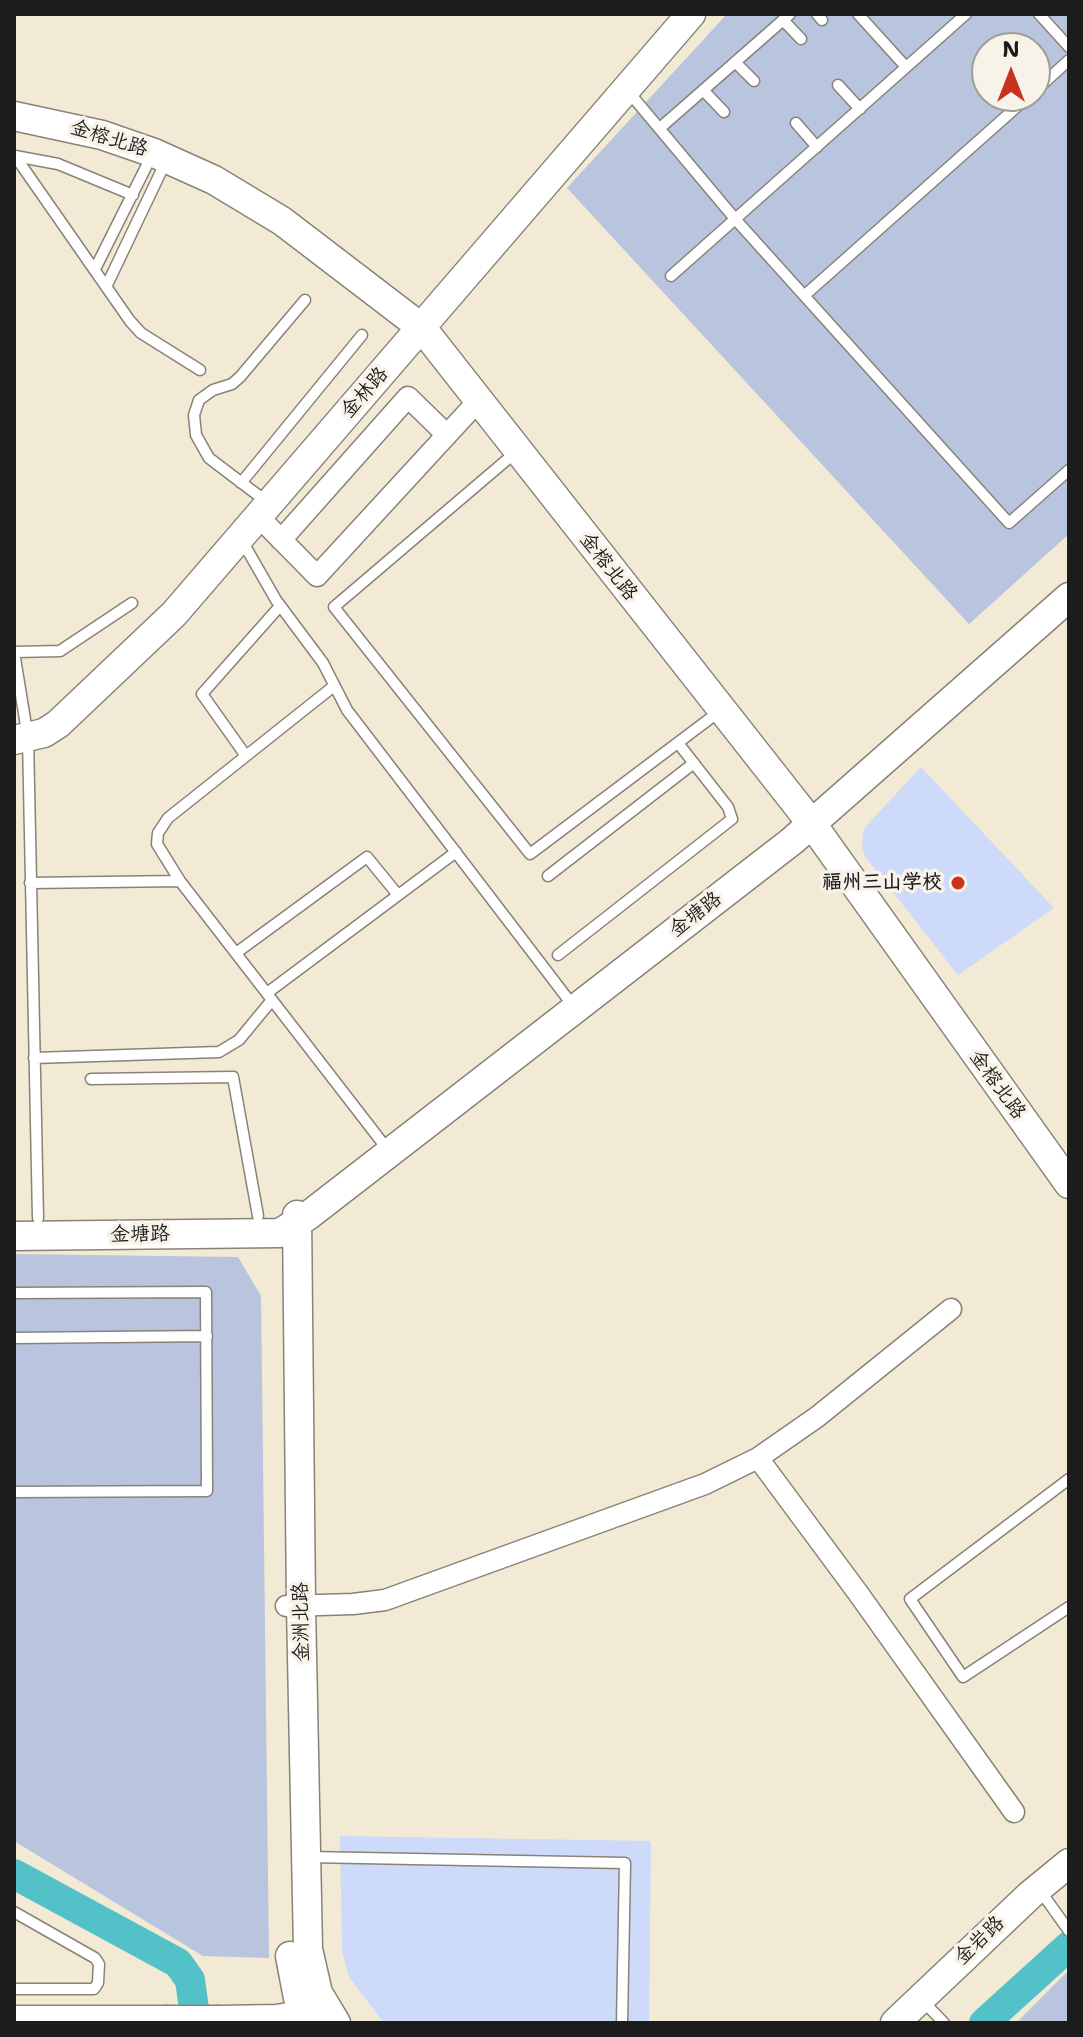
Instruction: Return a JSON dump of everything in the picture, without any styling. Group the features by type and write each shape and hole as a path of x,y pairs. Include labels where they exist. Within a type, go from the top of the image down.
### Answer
{"street":[{"name":"金林路","path":"21,739 58,724 174,614 691,14"},
{"name":"金榕北路","path":"14,116 102,135 161,156 214,180 282,221 422,328 812,824 1069,1184"},
{"path":"281,540 408,397 447,435"},
{"path":"255,519 317,576 479,400"},
{"name":"金塘路","path":"14,1236 287,1219 390,1152 812,824 1069,597"},
{"name":"金塘路","path":"26,1218 287,1219"},
{"name":"金洲北路","path":"287,1219 294,1606 290,1964 293,1982 320,2016"},
{"path":"294,1606 385,1600 705,1484 758,1458 817,1417 951,1309"},
{"path":"758,1458 1014,1812"},
{"name":"金洲北路","path":"294,1606 309,1963 318,1993 320,2016"},
{"name":"金岩路","path":"895,2023 1038,1888 1069,1863"},
{"path":"14,2020 269,2020 320,2016"}],"lane":[{"path":"858,14 906,67"},
{"path":"671,276 966,14"},
{"path":"1039,14 1069,47"},
{"path":"660,128 786,17 801,39"},
{"path":"1051,76 1069,60"},
{"path":"735,62 754,81"},
{"path":"838,85 860,109"},
{"path":"626,89 736,220 1009,523 1069,470"},
{"path":"703,90 724,112"},
{"path":"805,295 1011,112"},
{"path":"796,123 817,147"},
{"path":"133,195 58,164 15,156 141,333 200,370"},
{"path":"95,269 133,195 161,156"},
{"path":"106,287 161,156"},
{"path":"305,300 240,377 232,384 204,395 196,407 194,426 200,444 209,458 241,483 255,519 280,606 323,663 347,710 575,1008"},
{"path":"241,483 362,335"},
{"path":"517,451 334,607 530,854 721,710"},
{"path":"26,1218 34,1058 30,883 15,652 60,651 132,603"},
{"path":"246,756 202,694 280,606"},
{"path":"334,686 162,824 157,844 180,881 390,1152"},
{"path":"558,955 730,823 732,819 728,807 678,743"},
{"path":"548,876 694,763"},
{"path":"34,1058 219,1052 239,1040 269,996 456,852"},
{"path":"236,953 367,857 398,895"},
{"path":"30,883 180,881"},
{"path":"91,1079 233,1077 287,1219"},
{"path":"14,1293 206,1292 207,1336 207,1491 14,1492"},
{"path":"14,1338 207,1336"},
{"path":"1069,1479 910,1599 963,1677 1069,1607"},
{"path":"306,1857 625,1863 622,2023"},
{"path":"1038,1888 1066,1926"},
{"path":"14,1912 95,1958 99,1964 98,1983 94,1989 14,1989"},
{"path":"920,1999 942,2021"}],"shaded area":[{"path":"727,14 1069,14 1069,534 969,624 567,188"},
{"name":"福州三山学校","path":"921,767 1054,908 958,975 862,849 863,832 868,824"},
{"path":"14,1254 238,1257 261,1296 269,1958 203,1956 14,1841"},
{"path":"340,1836 651,1841 649,2023 384,2023 349,1977 342,1951"},
{"path":"1069,1970 1069,2023 1016,2023"}],"waterway":[{"path":"14,1874 178,1963 190,1980 196,2023"},
{"path":"984,2023 1069,1946"}],"place":[{"name":"福州三山学校","path":"958,883"}]}
